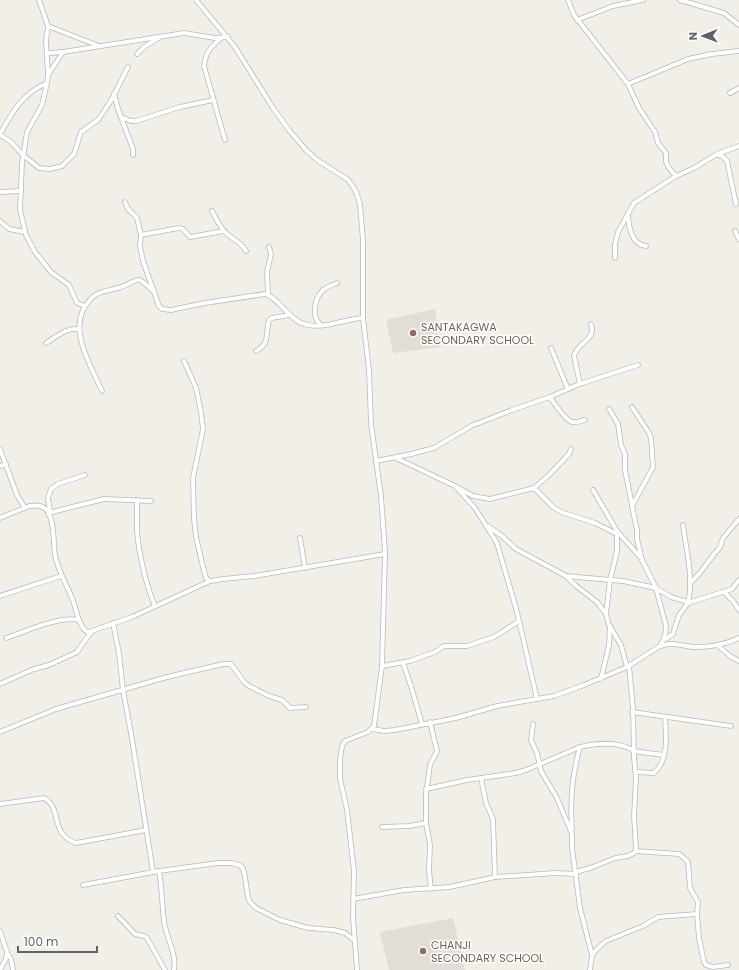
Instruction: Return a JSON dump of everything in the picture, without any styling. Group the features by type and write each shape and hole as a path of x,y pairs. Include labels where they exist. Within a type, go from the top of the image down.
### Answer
{"street":[{"path":"39,0 48,26 46,41 48,53 48,75 42,105 27,132 23,155 20,210 25,232 38,258 54,276 69,285 77,303 85,306"},
{"path":"196,0 228,37 294,136 317,160 347,179 356,192 360,204 363,241 363,318 370,370 371,424 381,496 385,554 382,666 376,720 372,730"},
{"path":"568,0 578,20 628,84 639,108 655,132 658,142 666,153 666,162 669,168 676,176"},
{"path":"578,20 613,6 643,0"},
{"path":"680,0 724,13 739,25"},
{"path":"48,26 99,46"},
{"path":"48,53 188,33 206,37 228,37"},
{"path":"137,54 144,47 160,37"},
{"path":"222,38 207,52 204,59 204,66 225,140"},
{"path":"628,84 688,59 712,54 739,51"},
{"path":"48,75 63,52"},
{"path":"47,83 30,92 20,102 0,134 10,140 33,164 45,169 62,166 74,154 81,132 98,120 128,67"},
{"path":"730,93 739,88"},
{"path":"114,94 132,144 133,155"},
{"path":"121,116 131,121 136,121 213,100"},
{"path":"615,258 616,239 621,224 631,206 638,199 717,154 739,146"},
{"path":"717,154 722,156 727,161 736,204"},
{"path":"0,192 21,191"},
{"path":"124,202 136,218 141,235 141,252 159,306 162,309 166,310 205,303 268,295"},
{"path":"212,211 224,231 233,240 241,243 246,251"},
{"path":"628,212 628,226 630,231 638,242 643,246 646,246"},
{"path":"0,221 9,229 25,232"},
{"path":"141,235 179,228 183,229 190,237 224,231"},
{"path":"734,231 739,239"},
{"path":"269,247 271,254 267,272 268,295 289,315 305,325 321,325 352,318 363,318"},
{"path":"102,391 81,341 79,329 80,316 85,306 98,293 126,285 138,279 142,280 154,291"},
{"path":"321,325 315,316 317,300 322,291 337,283"},
{"path":"256,351 263,347 266,342 269,320 272,318 289,315"},
{"path":"580,384 574,356 583,342 592,335 593,329 591,324"},
{"path":"46,343 61,333 79,329"},
{"path":"551,348 568,389"},
{"path":"184,360 196,388 201,412 203,429 193,478 194,518 196,537 204,571 206,578 210,581"},
{"path":"376,461 396,458 434,448 471,426 550,397 580,384 638,364"},
{"path":"550,397 569,420 576,422 585,420"},
{"path":"632,408 651,438 653,467 632,506"},
{"path":"609,409 618,424 621,445 625,454 625,470 637,530 637,539 642,560 656,588 666,626 664,640"},
{"path":"0,449 17,495 25,508"},
{"path":"396,458 473,496 481,498 498,497 534,488 569,454 571,449"},
{"path":"0,466 6,464"},
{"path":"85,475 58,484 51,489 48,498 55,554 61,576 72,597 79,620 84,629 91,632"},
{"path":"455,486 475,508 497,543 519,622 537,700"},
{"path":"534,488 561,512 617,532"},
{"path":"593,490 617,532 642,560"},
{"path":"49,512 104,499 151,501"},
{"path":"137,500 137,532 140,550 150,595 155,606"},
{"path":"0,518 34,505 40,506 49,512"},
{"path":"690,582 699,574 715,554 720,547 723,538 739,519"},
{"path":"660,646 664,640 673,634 679,615 688,602 690,582 683,525"},
{"path":"487,526 502,536 516,549 566,576 574,585 597,602 606,614 621,646 628,667 632,712 633,751 636,772 634,816 636,842 635,851"},
{"path":"606,614 610,580 617,551 617,532"},
{"path":"300,538 305,568"},
{"path":"0,684 76,653 91,632 132,617 210,581 305,568 385,554"},
{"path":"0,596 61,576"},
{"path":"566,576 610,580 656,588 670,597 688,602 732,589 739,580"},
{"path":"724,592 739,610"},
{"path":"733,601 739,601"},
{"path":"6,638 68,618 79,620"},
{"path":"382,666 403,663 435,652 444,646 467,646 494,637 519,622"},
{"path":"113,623 153,872"},
{"path":"601,678 609,645 610,625"},
{"path":"357,970 353,918 354,870 347,810 340,779 340,751 345,741 372,730 384,731 456,718 497,706 554,696 628,667 660,646 666,644 695,647 717,645 731,642 739,638"},
{"path":"717,645 730,656 739,661"},
{"path":"403,663 422,724"},
{"path":"0,732 56,709 185,673 228,664 234,667 249,686 269,696 282,700 290,708 306,708"},
{"path":"632,712 730,726"},
{"path":"636,772 654,773 659,767 664,755 666,743 665,717"},
{"path":"430,722 436,751 430,765 426,788 426,823 430,852 429,870 431,889"},
{"path":"533,724 531,740 537,753 543,776 557,798 572,834"},
{"path":"426,788 516,773 580,747 589,745 616,744 627,747 633,751 664,755"},
{"path":"580,747 571,806 572,848 580,908 592,956 590,970"},
{"path":"482,778 486,803 493,819 495,877"},
{"path":"0,804 40,798 48,800 54,811 61,832 71,841 76,843 146,830"},
{"path":"382,826 409,826 426,823"},
{"path":"353,899 404,890 450,887 495,877 576,873 615,858 628,856 635,851 679,854 685,859 689,867 690,888 698,902 697,914 699,938 704,962 706,965 713,966 728,965"},
{"path":"83,885 159,871 228,862 241,866 244,871 248,897 250,902 256,908 280,920 308,928 334,930 345,934 354,940"},
{"path":"159,871 164,922 174,957 174,970"},
{"path":"592,956 597,948 606,941 643,926 658,917 697,914"},
{"path":"118,916 135,934 147,938 165,970"},
{"path":"0,931 7,953 11,959 13,970"},
{"path":"0,970 6,959 7,953"}],"shaded area":[{"name":"SANTAKAGWA SECONDARY SCHOOL","path":"435,309 440,347 393,353 386,320"},
{"name":"CHANJI SECONDARY SCHOOL","path":"453,918 465,970 389,970 380,932"}],"place":[{"name":"SANTAKAGWA SECONDARY SCHOOL","path":"413,333"},
{"name":"CHANJI SECONDARY SCHOOL","path":"423,951"}]}
